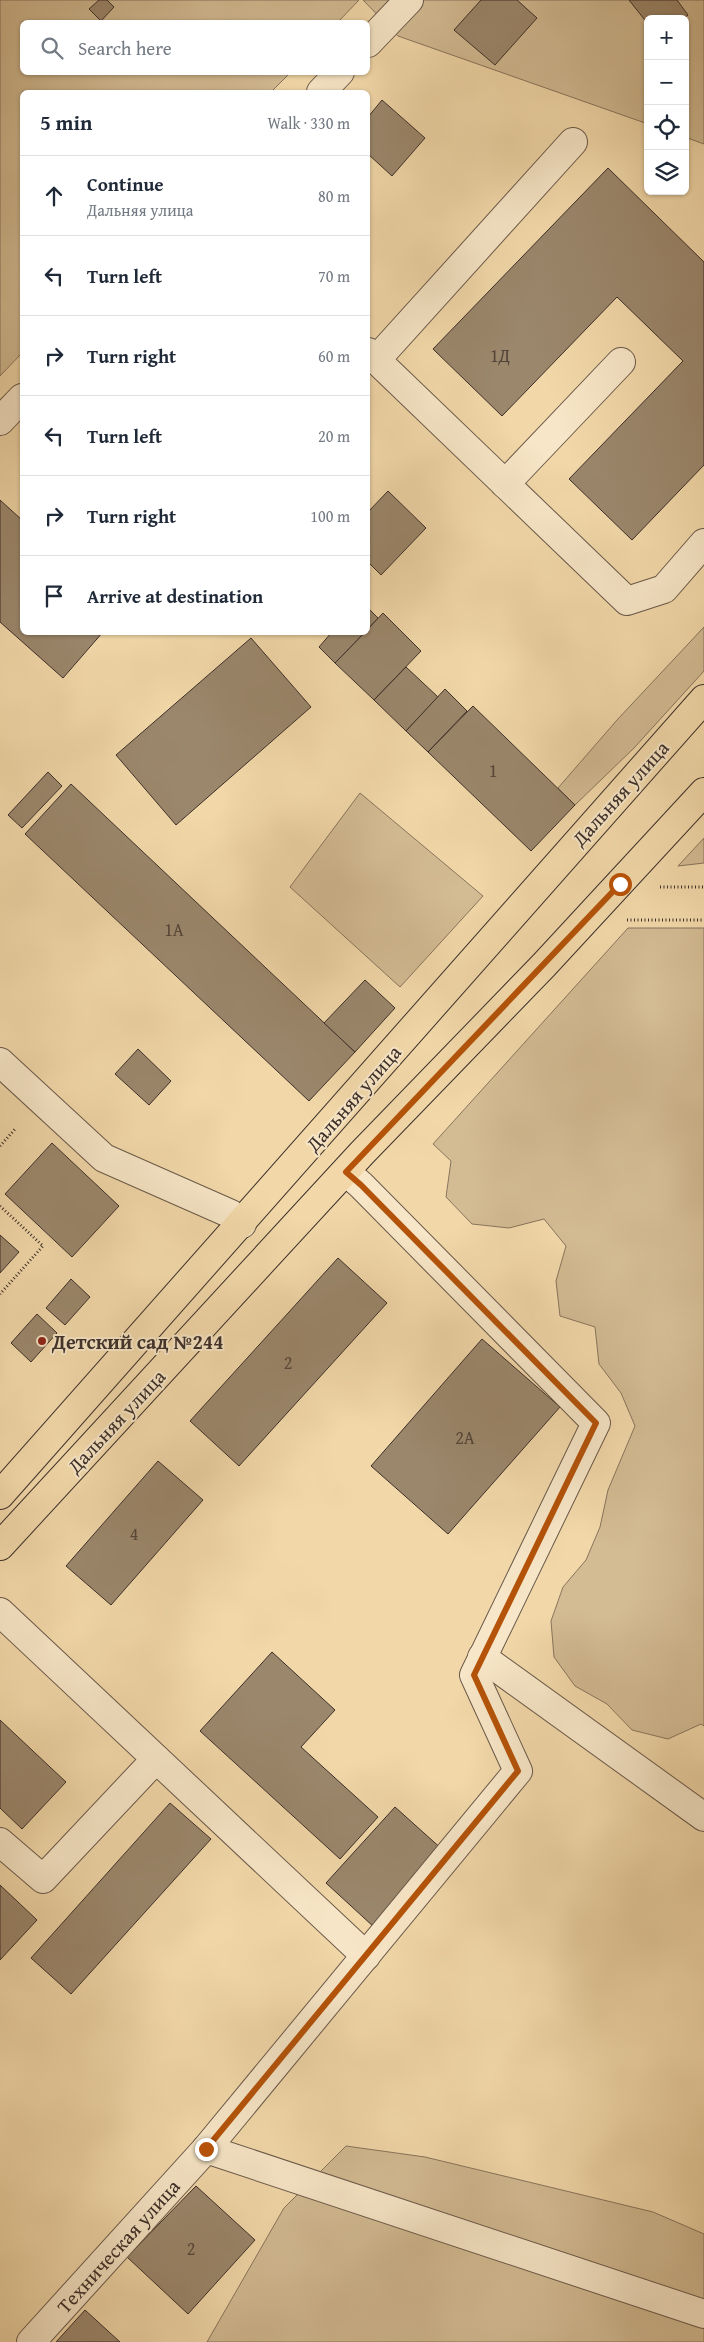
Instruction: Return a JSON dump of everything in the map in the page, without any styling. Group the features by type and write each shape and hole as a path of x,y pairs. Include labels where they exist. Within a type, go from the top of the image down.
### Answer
{"main road":[{"name":"Дальняя улица","path":"0,1495 242,1224 704,698"},
{"name":"Дальняя улица","path":"0,1546 346,1172 551,958 704,792"}],"street":[{"path":"370,41 409,0"},
{"path":"322,90 337,75"},
{"path":"573,142 372,356 627,601 664,589 704,543"},
{"path":"505,484 621,362"},
{"path":"0,421 20,400"},
{"path":"0,1062 104,1158 231,1214 242,1224"},
{"path":"346,1172 596,1423 482,1657 704,1817"},
{"path":"0,1612 366,1956"},
{"name":"Техническая улица","path":"31,2342 206,2149 518,1771 474,1675 482,1657"},
{"path":"0,1842 43,1879 156,1758"},
{"path":"206,2149 704,2314"}],"path":[{"path":"658,887 704,887"},
{"path":"621,920 704,920"},
{"path":"0,1146 16,1128"},
{"path":"0,1206 43,1246 0,1294"}],"shaded area":[{"path":"0,0 359,0 340,20 20,20 20,75 288,75 273,90 20,90 20,355 0,376"},
{"path":"363,0 704,0 704,144 689,138 689,15 644,15 644,123 398,36"},
{"path":"704,627 704,671 634,748 575,805 558,788 617,720"},
{"path":"360,793 483,896 400,987 290,887"},
{"path":"704,838 704,863 678,866"},
{"path":"628,928 704,928 704,1726 701,1724 668,1739 632,1730 607,1704 575,1686 554,1657 551,1621 563,1587 586,1560 600,1527 608,1490 635,1426 621,1393 599,1364 595,1327 560,1316 556,1281 566,1246 544,1219 509,1228 472,1224 446,1197 451,1161 433,1144"},
{"path":"346,2146 425,2157 653,2212 704,2234 704,2342 207,2342 284,2208"}],"building":[{"path":"99,0 107,0 114,7 102,20 89,9"},
{"path":"481,0 517,0 537,18 495,65 454,30"},
{"path":"629,0 677,0 688,15 644,15 644,19"},
{"path":"382,100 425,138 392,176 370,156 370,115"},
{"path":"608,168 704,262 704,465 632,540 569,479 683,361 617,297 502,416 433,349"},
{"path":"388,491 426,528 381,575 370,564 370,510"},
{"path":"0,500 20,518 20,635 100,635 63,678 0,622"},
{"path":"370,610 378,618 370,627"},
{"path":"383,613 421,651 374,700 335,663 362,635 370,635 370,627"},
{"path":"329,635 362,635 335,663 319,647"},
{"path":"251,638 311,707 176,825 116,755"},
{"path":"406,667 438,697 406,731 374,700"},
{"path":"445,689 467,711 428,752 406,731"},
{"path":"473,706 575,805 531,851 428,752"},
{"path":"48,772 62,786 22,828 8,815"},
{"path":"71,784 355,1052 309,1101 25,834"},
{"path":"365,980 395,1008 355,1052 324,1023"},
{"path":"138,1049 171,1081 149,1105 115,1074"},
{"path":"52,1143 119,1206 72,1257 5,1194"},
{"path":"0,1235 19,1252 0,1273"},
{"path":"338,1258 387,1303 239,1466 190,1421"},
{"path":"71,1279 90,1297 65,1325 46,1308"},
{"path":"37,1314 57,1333 31,1362 11,1343"},
{"path":"482,1339 560,1407 448,1534 371,1466"},
{"path":"158,1461 203,1500 111,1605 66,1566"},
{"path":"272,1652 335,1710 301,1747 378,1817 340,1859 200,1731"},
{"path":"0,1720 66,1782 22,1829 0,1808"},
{"path":"170,1803 211,1839 71,1994 31,1958"},
{"path":"395,1807 444,1851 375,1928 326,1883"},
{"path":"0,1885 37,1920 0,1960"},
{"path":"196,2186 255,2240 188,2314 127,2257"},
{"path":"85,2310 120,2342 56,2342"}],"place":[{"name":"Детский сад №244","path":"42,1341"}],"route":[{"path":"206,2149 518,1771 474,1675 596,1423 346,1172 362,1153 620,884"}]}
